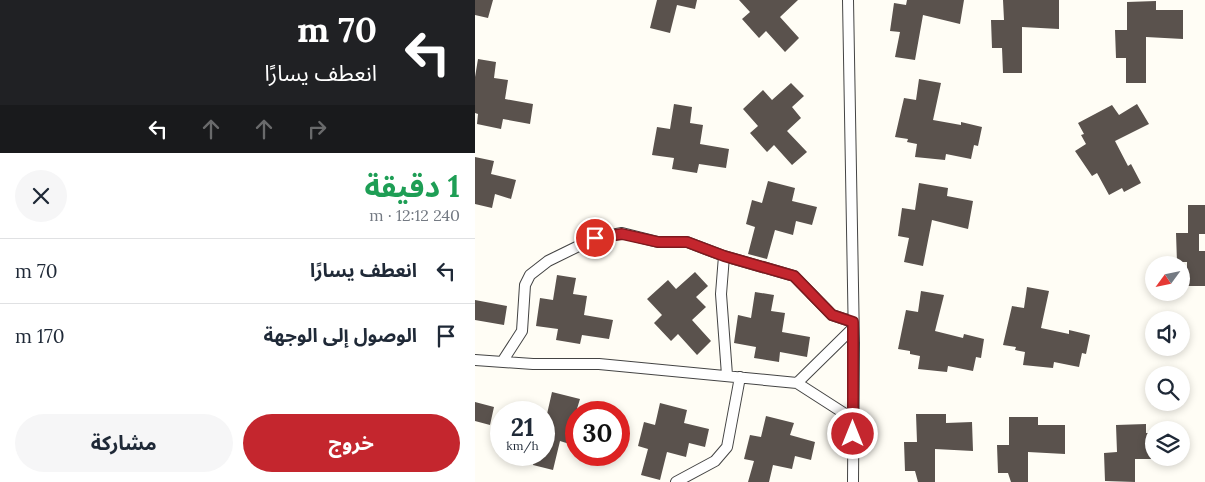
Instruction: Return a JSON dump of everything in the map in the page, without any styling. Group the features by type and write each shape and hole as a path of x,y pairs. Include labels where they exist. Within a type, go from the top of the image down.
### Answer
{"street":[{"path":"848,0 853,325 853,482"},
{"path":"502,362 522,330 525,285 530,275 548,261 595,238 622,234 658,242 687,242 724,256 794,276 832,315 853,325"},
{"path":"724,256 721,294 727,375"},
{"path":"797,383 853,325"},
{"path":"475,360 599,364 797,383 853,419"},
{"path":"677,482 715,461 727,447 739,377"}],"building":[{"path":"475,0 493,0 488,18 475,15"},
{"path":"657,0 697,0 695,9 677,5 670,33 650,28"},
{"path":"739,0 798,0 780,17 799,38 785,52 766,31 759,38 742,19 750,12"},
{"path":"907,0 964,0 960,24 923,15 915,60 895,57 900,32 890,31 894,3 906,5"},
{"path":"1003,0 1059,0 1059,29 1022,27 1022,73 1003,73 1002,48 992,48 991,20 1004,20"},
{"path":"1156,1 1156,10 1183,10 1183,39 1146,37 1146,83 1126,83 1126,58 1116,58 1115,30 1127,30 1127,2"},
{"path":"478,59 496,62 494,78 508,80 505,99 533,104 530,124 503,119 501,129 477,124 478,114 475,113 475,77"},
{"path":"919,79 941,83 933,120 961,125 961,122 982,127 978,146 974,145 971,159 946,154 945,160 915,157 917,144 907,142 908,139 895,137 904,98 916,100"},
{"path":"791,83 804,96 792,107 801,118 787,131 807,152 792,165 774,145 767,152 750,133 758,126 743,109 763,90 772,100"},
{"path":"674,104 692,107 690,123 703,125 700,144 729,149 726,168 699,164 697,173 672,169 674,158 652,155 657,127 670,129"},
{"path":"1137,104 1149,124 1115,141 1128,166 1131,164 1141,183 1124,192 1122,188 1109,195 1097,173 1092,176 1075,151 1086,144 1081,135 1084,134 1078,123 1112,105 1119,115"},
{"path":"475,157 494,161 491,174 516,180 511,199 495,194 492,208 475,204"},
{"path":"768,181 795,188 792,201 817,207 812,225 796,221 793,235 775,230 767,259 748,254 755,227 746,224 752,200 762,203"},
{"path":"919,183 948,188 947,196 973,201 968,229 932,220 923,266 904,262 909,238 898,236 902,208 915,210"},
{"path":"1188,205 1205,205 1205,234 1199,234 1199,251 1205,251 1205,286 1190,286 1190,256 1177,256 1176,233 1188,233"},
{"path":"695,272 708,286 696,297 706,307 692,320 711,341 697,355 678,334 671,341 654,323 662,315 647,299 668,280 676,289"},
{"path":"557,275 576,278 573,294 587,296 584,315 613,320 609,339 582,335 580,344 556,340 558,329 536,326 540,298 553,300"},
{"path":"1027,287 1049,291 1041,328 1069,334 1069,330 1090,335 1086,354 1082,353 1079,367 1054,362 1053,368 1023,365 1025,352 1015,350 1016,347 1003,345 1012,306 1024,308"},
{"path":"921,291 944,295 935,331 963,338 964,334 984,339 981,358 976,357 973,371 948,366 947,372 918,369 920,356 910,354 910,351 898,349 906,310 918,312"},
{"path":"755,292 774,295 771,311 785,313 782,332 810,337 807,357 780,352 779,362 754,358 756,347 734,343 738,315 751,318"},
{"path":"475,300 507,306 504,325 475,320"},
{"path":"552,392 580,399 579,401 565,401 565,443 560,441 555,462 555,401 550,401"},
{"path":"475,402 490,406 490,425 475,421"},
{"path":"660,403 687,410 684,423 709,429 705,447 689,443 686,457 667,452 660,480 641,475 648,449 638,446 644,422 655,425"},
{"path":"916,414 946,414 946,423 972,422 973,451 935,449 935,482 918,482 915,471 905,471 904,442 917,442"},
{"path":"766,416 794,423 790,435 815,442 811,460 795,456 792,469 773,465 769,482 748,482 754,461 744,459 750,435 761,437"},
{"path":"1009,417 1038,417 1038,425 1065,425 1065,454 1028,452 1028,482 1011,482 1008,473 998,473 997,445 1009,445"},
{"path":"1145,424 1145,459 1135,459 1135,482 1105,481 1104,453 1117,452 1116,425"},
{"path":"537,466 554,466 553,470"}],"route":[{"path":"595,238 622,234 658,242 687,242 724,256 797,278 824,309 837,318 853,322 853,434"}]}
